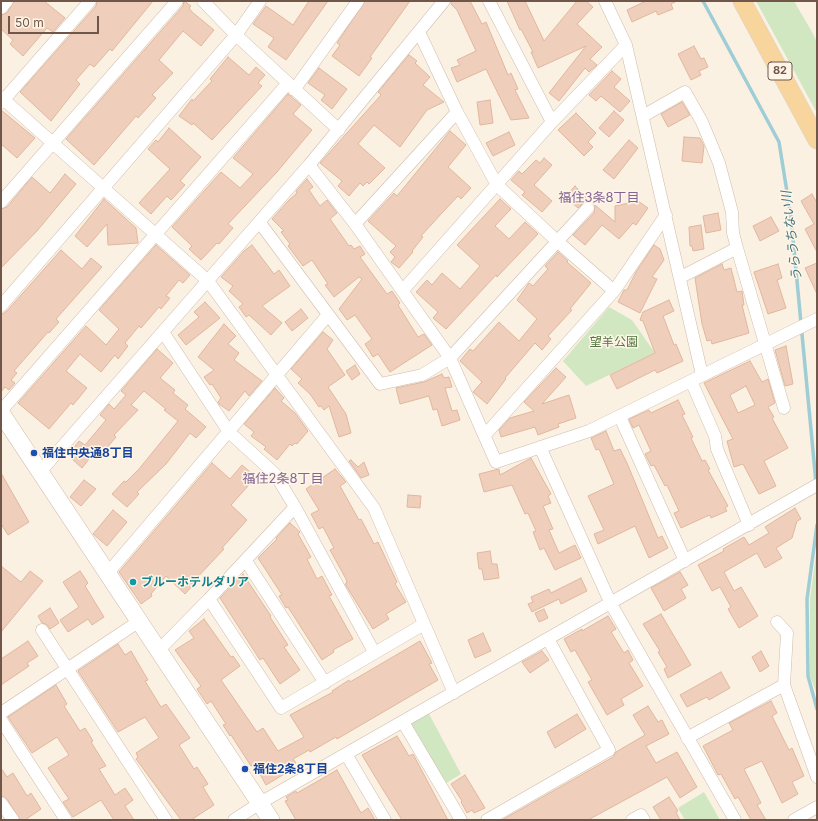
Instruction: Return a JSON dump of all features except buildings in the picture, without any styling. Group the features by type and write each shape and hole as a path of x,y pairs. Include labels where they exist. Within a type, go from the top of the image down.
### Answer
{"main road":[{"name":"82","path":"742,1 817,140"}],"street":[{"path":"1,8 7,1"},
{"path":"90,1 2,100 52,142 208,281 277,373 374,508 454,693"},
{"path":"1,202 177,1"},
{"path":"203,1 236,35 339,130"},
{"path":"1,306 236,35 260,1"},
{"path":"271,820 138,622 1,412 291,86 358,1"},
{"path":"40,472 260,223 339,130 444,1"},
{"path":"489,1 552,122"},
{"path":"605,1 626,45 681,277 697,378 716,436 717,449 749,525"},
{"path":"419,32 457,112 496,185 614,291"},
{"path":"403,290 552,122 626,45"},
{"path":"643,116 685,92 702,122 720,163 732,212 733,233 784,408"},
{"path":"355,224 457,112"},
{"path":"309,165 355,224 450,358 496,462 589,431 813,321"},
{"path":"260,223 327,316 380,384 422,375 450,358 588,208"},
{"path":"485,435 614,291 666,214"},
{"path":"681,277 737,248"},
{"path":"107,574 230,432 277,373 327,316"},
{"path":"163,332 230,432 275,474 295,507 374,652"},
{"path":"620,417 685,560"},
{"path":"540,447 611,604 735,820"},
{"path":"234,820 260,803 611,604 813,487"},
{"path":"158,651 246,561 295,507"},
{"path":"246,561 325,683"},
{"path":"209,599 281,708 424,624"},
{"path":"1,713 138,622"},
{"path":"777,622 786,633 784,685 817,777"},
{"path":"42,630 166,820"},
{"path":"487,820 609,750 548,639"},
{"path":"687,738 784,685"},
{"path":"1,720 61,818"},
{"path":"403,722 461,820"},
{"path":"346,754 385,820"},
{"path":"1,803 13,820"},
{"path":"794,820 817,807"},
{"path":"632,820 641,815 644,820"}],"green space":[{"path":"756,1 794,1 812,32 817,42 817,113"},
{"name":"望羊公園","path":"609,307 632,320 655,353 586,386 563,361"},
{"path":"817,547 817,695 810,676 810,599"},
{"path":"428,712 461,774 443,785 407,722"},
{"path":"704,792 720,820 685,820 678,808"}],"waterway":[{"name":"うらうちない川","path":"703,1 779,142 791,217 816,483"},
{"name":"うらうちない川","path":"817,525 807,599 808,676 817,709"}],"place":[{"name":"福住中央通8丁目","path":"34,453"},
{"name":"ブルーホテルダリア","path":"133,582"},
{"name":"福住2条8丁目","path":"245,769"}],"district":[{"name":"福住3条8丁目","path":"599,198"},
{"name":"福住2条8丁目","path":"283,479"}]}
